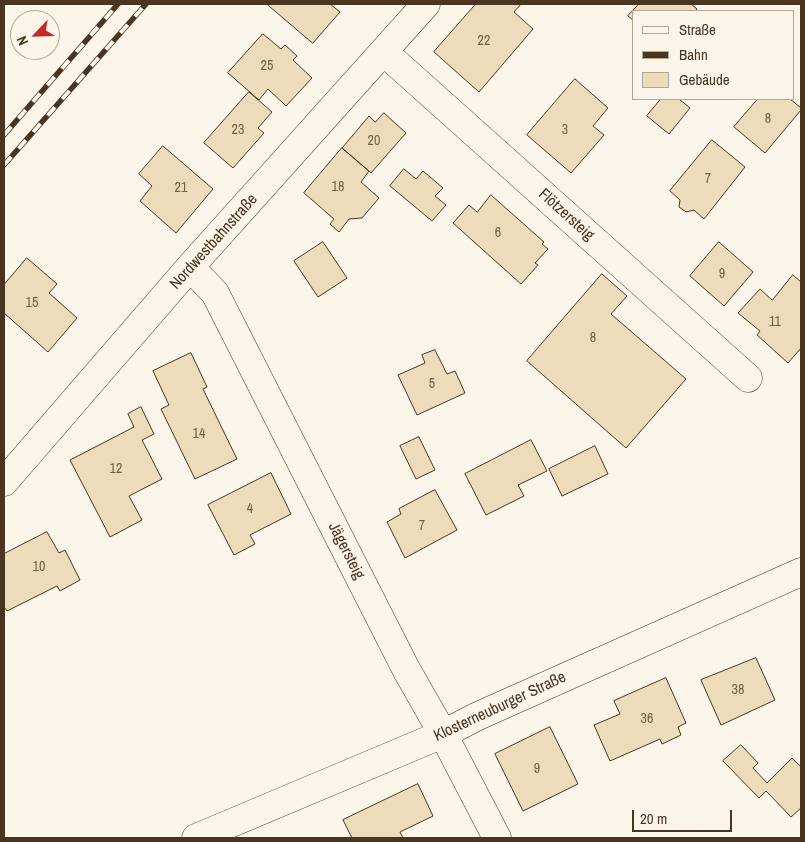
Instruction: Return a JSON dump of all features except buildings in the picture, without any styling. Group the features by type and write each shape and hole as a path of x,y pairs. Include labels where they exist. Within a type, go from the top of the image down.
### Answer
{"street":[{"name":"Nordwestbahnstraße","path":"4,482 190,267 426,4"},
{"name":"Flötzersteig","path":"384,52 748,378"},
{"name":"Jägersteig","path":"190,267 215,292 406,669 497,838"},
{"name":"Klosterneuburger Straße","path":"196,838 442,734 478,716 801,572"}],"railway":[{"path":"4,135 118,4"},
{"path":"4,165 146,4"}]}
